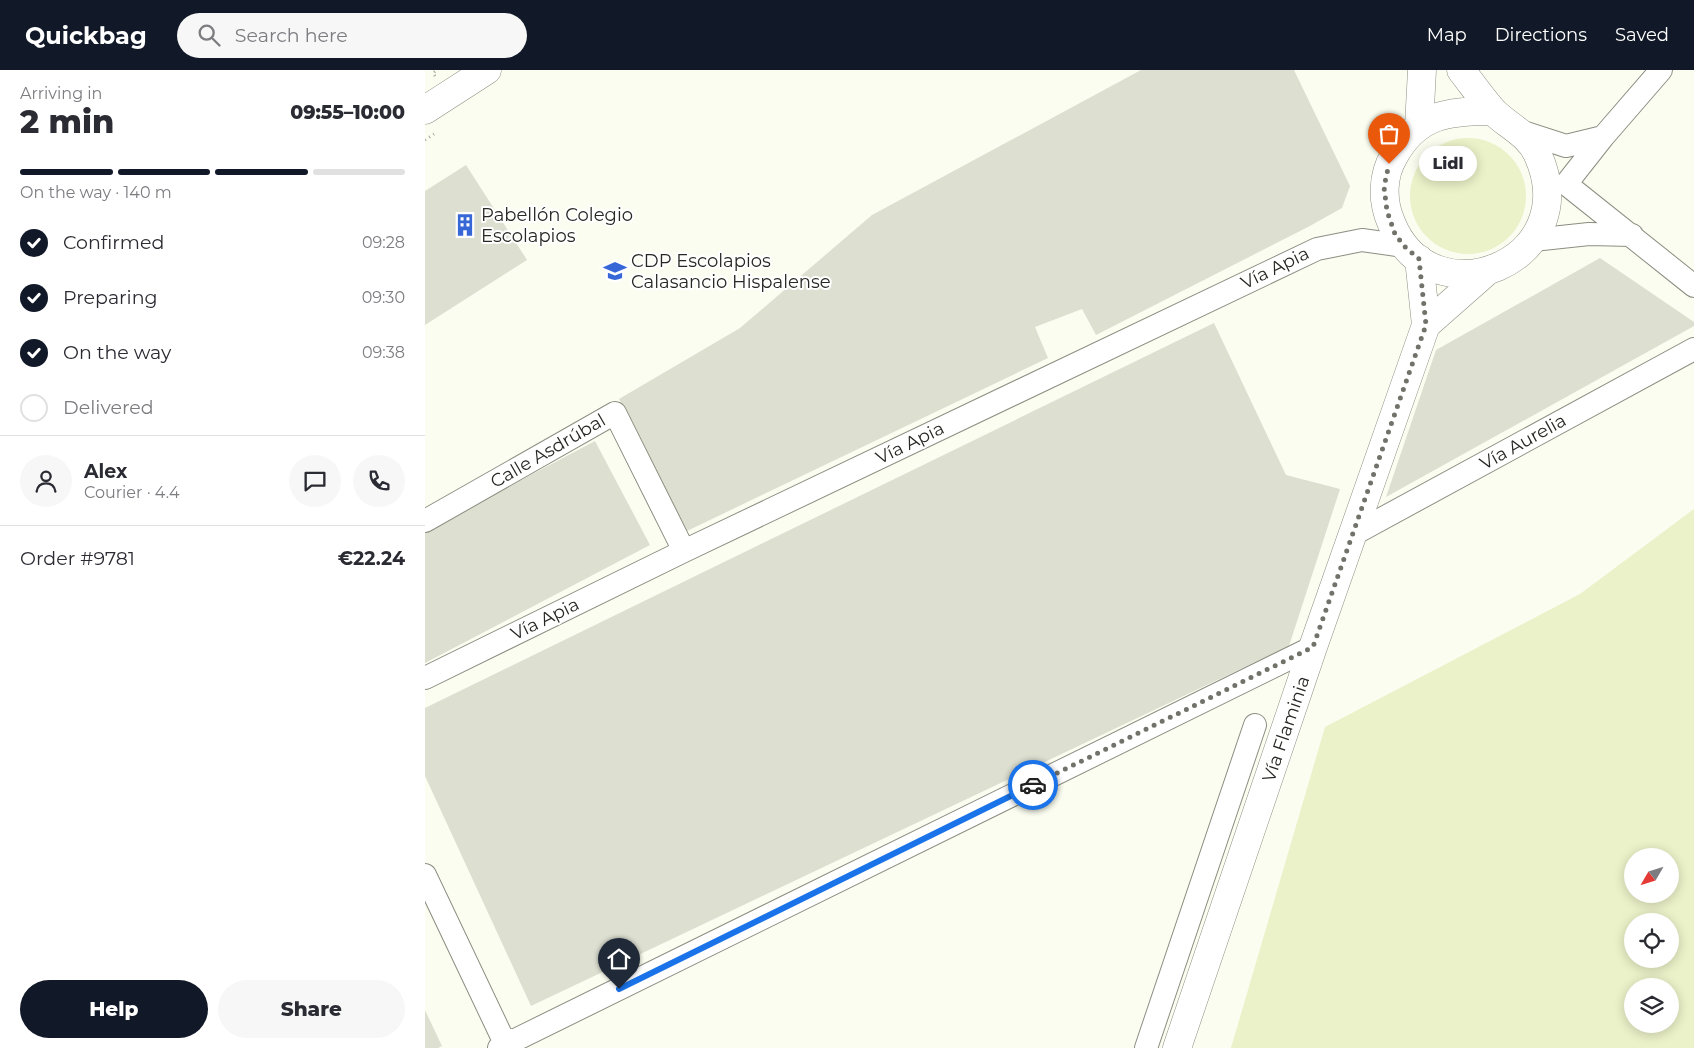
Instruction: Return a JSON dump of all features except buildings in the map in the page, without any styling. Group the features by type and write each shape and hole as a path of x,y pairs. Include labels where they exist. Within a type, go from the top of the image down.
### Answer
{"street":[{"path":"425,110 487,70"},
{"path":"1419,126 1422,70"},
{"path":"1461,70 1493,111 1502,120 1519,131 1567,146 1603,137"},
{"path":"1493,111 1461,111 1439,116 1419,126 1401,142 1389,164 1384,187 1387,211 1395,234 1411,253 1433,268 1458,274 1485,273 1503,266 1515,258 1533,240 1543,221 1548,199 1557,184 1603,137 1661,70"},
{"path":"1519,131 1536,151 1545,174 1631,235 1694,286"},
{"path":"1533,240 1589,234 1631,235"},
{"name":"Vía Apia","path":"425,678 685,551 1317,249 1362,240 1411,253"},
{"name":"Vía Flaminia","path":"1411,253 1426,325"},
{"name":"Vía Flaminia","path":"1177,1048 1313,647 1426,325 1485,273"},
{"name":"Vía Aurelia","path":"1352,535 1694,349"},
{"name":"Calle Asdrúbal","path":"425,521 615,413 685,551"},
{"path":"425,875 505,1045 1313,647"},
{"path":"1147,1048 1255,726"}],"green space":[{"path":"1468,138 1490,143 1509,155 1521,174 1526,196 1521,218 1509,237 1490,249 1468,254 1446,249 1427,237 1415,218 1410,196 1415,174 1427,155 1446,143"},
{"path":"1694,509 1694,1048 1231,1048 1325,727 1580,594"}],"way so far":[{"path":"1033,785 1313,647 1426,325 1419,259 1404,246 1395,234 1387,211 1384,187 1389,164"}],"place":[{"name":"Lidl","path":"1389,164"},
{"name":"Pabellón Colegio Escolapios","path":"465,225"},
{"name":"CDP Escolapios Calasancio Hispalense","path":"615,271"}],"route":[{"path":"619,989 1033,785"}]}
